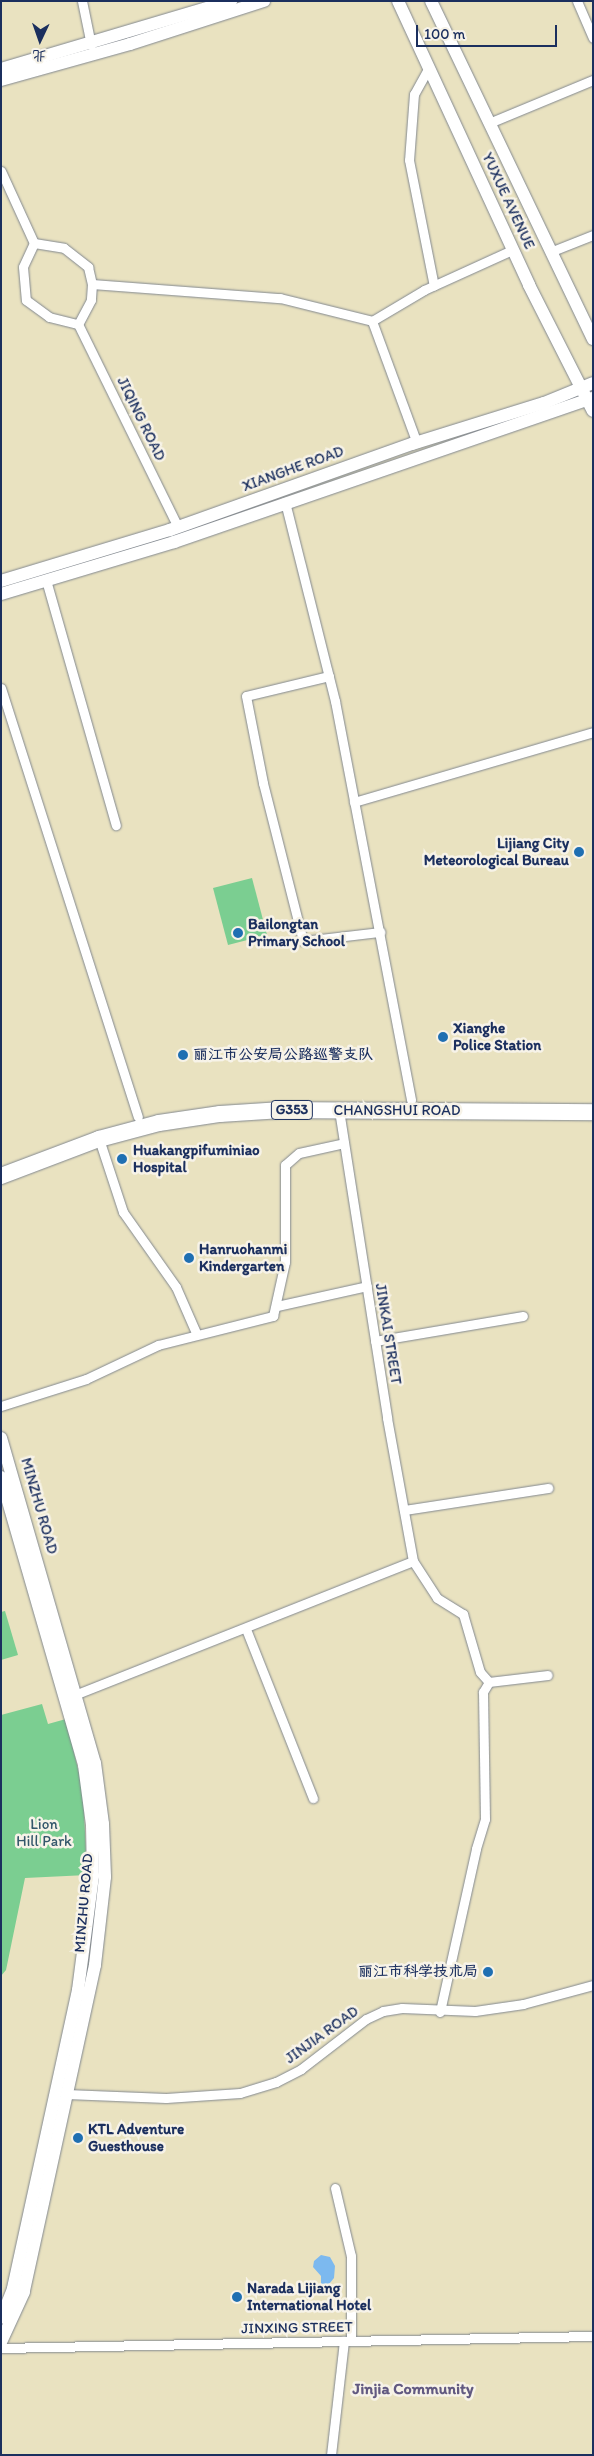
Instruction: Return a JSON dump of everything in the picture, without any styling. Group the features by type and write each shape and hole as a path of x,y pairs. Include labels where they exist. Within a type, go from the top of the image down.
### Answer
{"highway":[{"name":"CHANGSHUI ROAD","path":"1,1164 82,1133 138,1118 250,1101 593,1101"},
{"name":"CHANGSHUI ROAD","path":"1,1176 99,1139 159,1124 220,1114 340,1110 593,1112"}],"main road":[{"path":"1,69 91,45 231,1"},
{"path":"1,80 148,39 264,1"},
{"name":"YUXUE AVENUE","path":"398,1 512,250 587,386 591,403"},
{"name":"YUXUE AVENUE","path":"431,1 550,252 589,322 593,339"},
{"name":"XIANGHE ROAD","path":"1,580 178,527 417,443 524,410 587,386"},
{"name":"XIANGHE ROAD","path":"1,594 174,542 285,502 591,403"},
{"name":"MINZHU ROAD","path":"1,1438 77,1694 98,1783 105,1877 95,1965 24,2292 1,2342"},
{"name":"MINZHU ROAD","path":"1,1476 77,1736 87,1785 93,1851 91,1906 82,1972 13,2289 1,2318"}],"street":[{"path":"82,1 91,45"},
{"path":"577,1 593,38"},
{"path":"428,69 414,94 409,160 434,286"},
{"path":"489,123 593,80"},
{"path":"1,171 34,242 23,267 26,300 49,317 78,324 89,308 92,284 88,267 64,248 34,242"},
{"path":"550,252 593,235"},
{"path":"92,284 280,298 372,321 434,286 512,250"},
{"path":"372,321 417,443"},
{"name":"JIQING ROAD","path":"78,324 178,527"},
{"path":"285,502 328,676 380,932 411,1100"},
{"path":"46,580 116,825"},
{"path":"328,676 246,696 263,783 303,941 380,932"},
{"path":"1,688 138,1118"},
{"path":"354,802 593,732"},
{"name":"JINKAI STREET","path":"340,1110 375,1342 413,1561"},
{"path":"99,1139 122,1212 176,1287 197,1335"},
{"path":"1,1406 86,1379 147,1349 273,1316 277,1306 285,1262 285,1166 299,1153 344,1143"},
{"path":"277,1306 367,1286"},
{"path":"375,1342 523,1316"},
{"path":"404,1510 548,1488"},
{"path":"77,1694 246,1629 413,1561 436,1598 463,1614 480,1672 489,1682"},
{"path":"246,1629 313,1798"},
{"path":"440,2012 476,1849 485,1819 486,1736 482,1692 489,1682 548,1675"},
{"name":"JINJIA ROAD","path":"66,2094 174,2098 240,2093 270,2084 301,2070 374,2014 402,2008 440,2012 503,2008 593,1985"},
{"path":"331,2455 348,2341 351,2256 335,2188"},
{"name":"JINXING STREET","path":"1,2348 593,2336"}],"green space":[{"path":"252,878 267,935 228,945 213,888"},
{"path":"5,1611 18,1655 1,1660 1,1612"},
{"name":"Lion Hill Park","path":"42,1704 48,1724 66,1719 83,1790 87,1875 25,1878 6,1970 1,1976 1,1715"}],"water":[{"path":"321,2255 330,2257 335,2266 334,2278 329,2284 321,2284 321,2276 313,2267 314,2261"}],"place":[{"name":"Lijiang City Meteorological Bureau","path":"579,852"},
{"name":"Bailongtan Primary School","path":"238,933"},
{"name":"Xianghe Police Station","path":"443,1037"},
{"name":"丽江市公安局公路巡警支队","path":"183,1055"},
{"name":"Huakangpifuminiao Hospital","path":"122,1159"},
{"name":"Hanruohanmi Kindergarten","path":"189,1258"},
{"name":"丽江市科学技术局","path":"488,1972"},
{"name":"KTL Adventure Guesthouse","path":"78,2138"},
{"name":"Narada Lijiang International Hotel","path":"237,2297"}],"district":[{"name":"Jinjia Community","path":"413,2389"}]}
